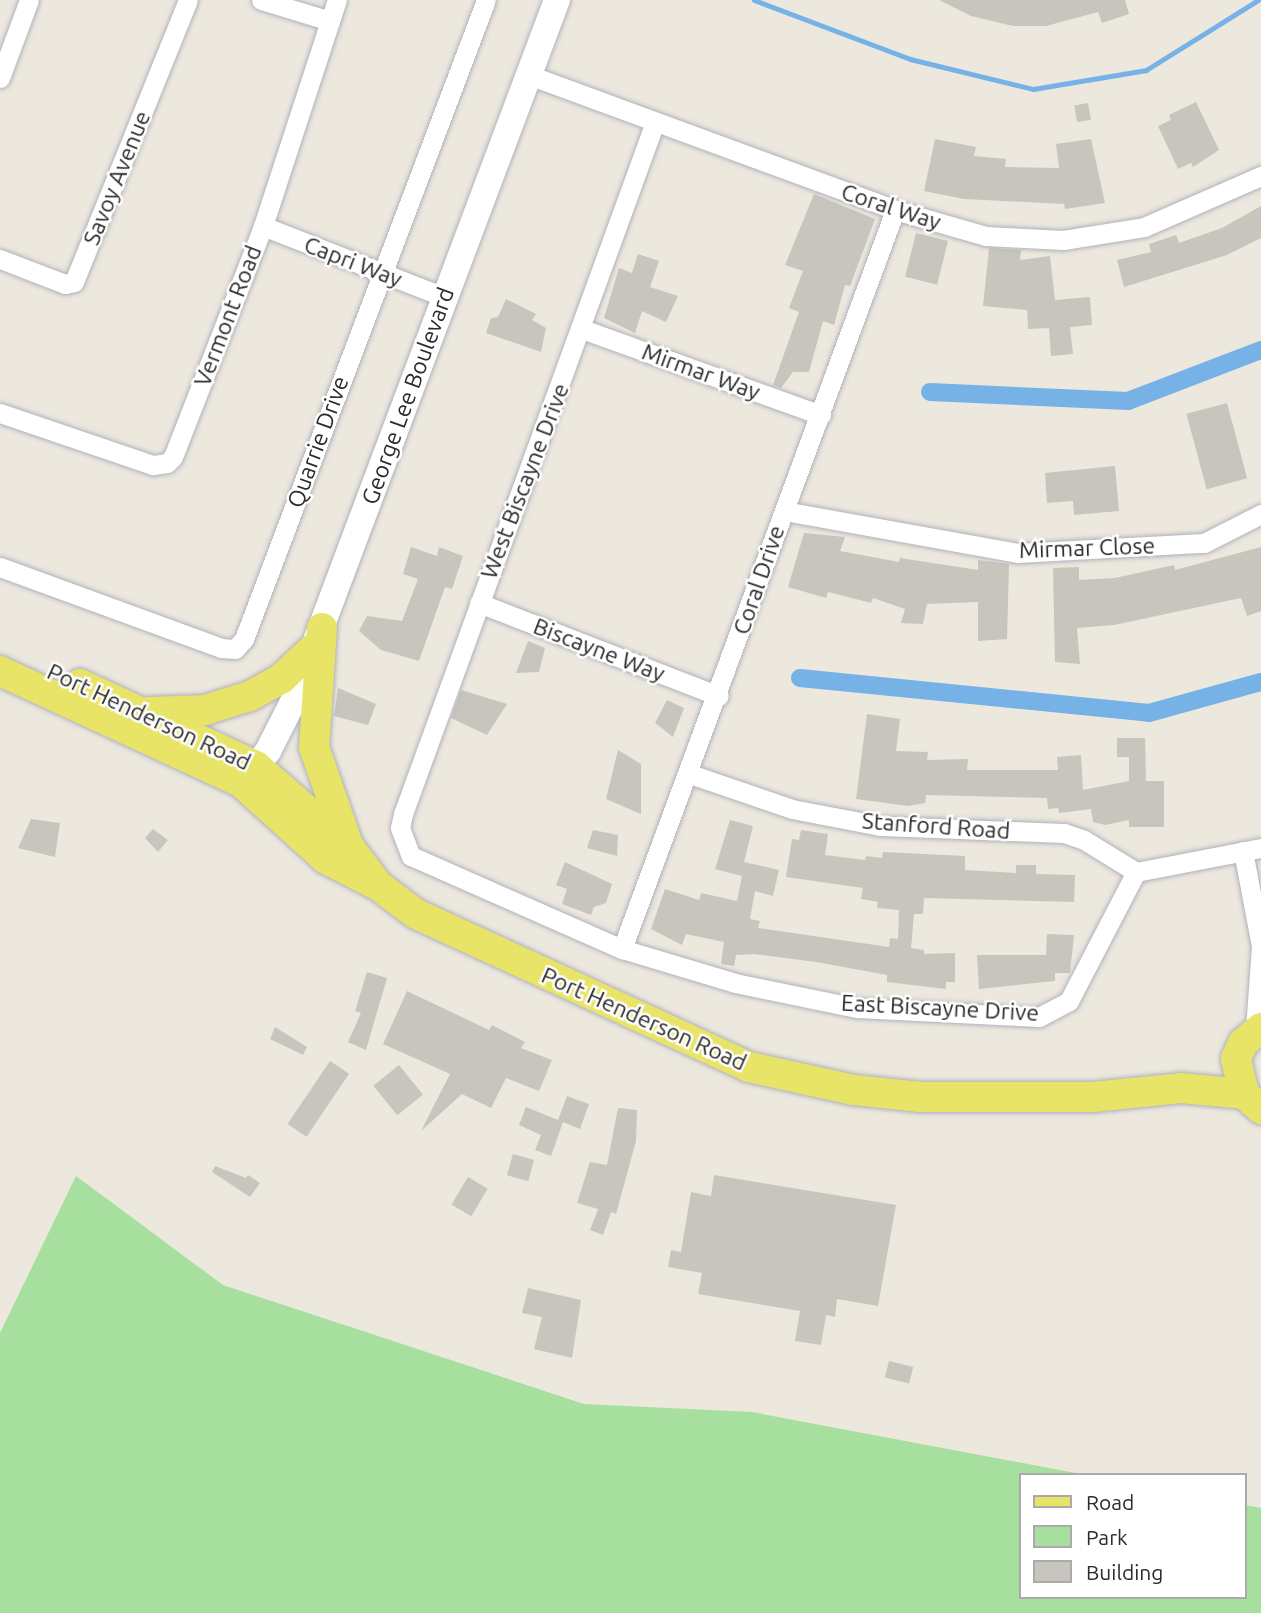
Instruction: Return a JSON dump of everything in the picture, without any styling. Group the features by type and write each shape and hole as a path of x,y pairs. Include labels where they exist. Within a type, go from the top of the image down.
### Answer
{"main road":[{"name":"George Lee Boulevard","path":"249,775 293,702 557,0"},
{"path":"145,712 205,710 250,696 282,678 318,638"},
{"path":"318,638 314,747 350,848"},
{"name":"Port Henderson Road","path":"0,649 145,712 249,775 350,848 379,886"},
{"name":"Port Henderson Road","path":"0,671 249,775 326,859 379,886 415,914 699,1048 792,1079 854,1090 983,1100 1093,1097 1181,1088 1252,1102"},
{"path":"1252,1102 1236,1059 1258,1029"},
{"name":"Port Henderson Road","path":"1181,1088 1236,1059"}],"street":[{"path":"0,78 29,0"},
{"name":"Savoy Avenue","path":"0,259 65,284 74,282 188,0"},
{"path":"261,0 330,21"},
{"name":"Vermont Road","path":"0,413 153,465 167,463 173,457 263,226 337,0"},
{"name":"Quarrie Drive","path":"0,567 221,648 234,649 244,639 486,0"},
{"name":"Coral Way","path":"529,75 895,211 986,236 1063,240 1144,227 1261,176"},
{"name":"West Biscayne Drive","path":"404,842 403,814 582,329 655,122"},
{"name":"Coral Drive","path":"622,949 719,696 895,211"},
{"name":"Capri Way","path":"263,226 444,297"},
{"name":"Mirmar Way","path":"582,329 821,415"},
{"name":"Mirmar Close","path":"784,511 1017,553 1205,543 1261,514"},
{"name":"Biscayne Way","path":"479,603 719,696"},
{"name":"Stanford Road","path":"690,774 792,809 881,826 1064,833 1084,840 1136,872"},
{"name":"East Biscayne Drive","path":"404,842 418,862 622,949 735,983 857,1008 1039,1017 1069,1001 1136,872"},
{"path":"1136,872 1252,849 1261,947 1258,1029"}],"green space":[{"path":"76,1176 223,1285 584,1404 752,1412 1075,1473 1020,1473 1020,1599 1247,1599 1247,1505 1261,1508 1261,1613 0,1613 0,1333"}],"building":[{"path":"939,0 1125,0 1129,14 1102,23 1098,12 1046,26 1013,26 971,16"},
{"path":"1196,102 1219,150 1193,167 1191,163 1178,169 1158,126 1171,120 1169,115"},
{"path":"1088,103 1091,120 1077,122 1074,105"},
{"path":"935,139 976,147 974,156 1006,159 1005,167 1059,168 1056,144 1091,139 1105,203 1065,209 1064,204 964,199 924,191"},
{"path":"814,194 875,219 850,286 845,285 834,325 823,321 809,372 793,372 781,388 773,385 799,312 789,308 803,271 785,265"},
{"path":"1261,206 1261,238 1227,255 1124,287 1117,260 1151,252 1149,244 1176,235 1179,243 1222,228"},
{"path":"916,233 948,241 937,285 905,277"},
{"path":"989,248 1021,250 1020,260 1050,256 1055,300 1090,297 1092,325 1070,327 1073,354 1051,356 1049,328 1028,329 1027,310 983,306"},
{"path":"638,254 659,261 650,287 678,296 666,322 642,311 635,333 604,318 619,268 632,273"},
{"path":"506,299 536,314 532,320 546,328 541,352 486,333 491,318 498,317"},
{"path":"1227,403 1247,478 1207,489 1186,414"},
{"path":"1115,466 1119,511 1074,515 1073,501 1047,503 1045,473"},
{"path":"804,533 845,537 840,551 899,562 900,558 978,570 978,560 1009,564 1007,639 978,641 978,602 927,604 923,624 901,623 905,609 873,598 871,603 828,592 826,598 788,587"},
{"path":"411,547 437,556 439,547 463,556 452,589 445,587 419,661 381,650 359,631 367,616 402,621 418,579 403,574"},
{"path":"1261,547 1261,611 1247,616 1241,598 1114,625 1077,628 1080,664 1055,662 1053,568 1079,567 1079,580 1115,578 1174,565 1175,570"},
{"path":"528,641 545,648 539,672 516,673"},
{"path":"338,688 376,704 368,725 334,716"},
{"path":"461,690 507,704 487,735 451,718"},
{"path":"667,700 684,708 673,737 655,723"},
{"path":"867,714 900,719 896,751 928,752 927,760 968,759 967,770 1058,770 1057,757 1081,755 1083,790 1129,781 1129,757 1117,757 1117,738 1145,738 1146,781 1164,781 1164,827 1129,827 1129,820 1105,825 1093,822 1091,809 1059,813 1058,808 1048,809 1047,798 926,795 925,803 908,806 856,799"},
{"path":"618,750 641,764 641,814 606,799"},
{"path":"31,819 60,823 55,857 18,848"},
{"path":"730,820 753,826 744,862 779,870 773,896 755,891 750,919 760,921 758,928 889,947 890,938 898,939 899,910 877,908 878,902 861,899 863,888 786,877 792,839 799,840 801,830 828,834 825,855 865,860 866,856 882,858 883,852 965,856 965,870 1016,873 1016,865 1036,865 1036,874 1075,875 1074,902 924,898 923,914 914,914 911,948 924,950 924,954 955,953 955,982 946,982 946,989 887,982 887,975 754,954 736,955 734,966 721,964 724,942 686,934 682,945 651,929 665,889 699,900 701,893 737,901 742,876 715,869"},
{"path":"153,829 168,840 158,852 145,838"},
{"path":"593,830 618,835 617,856 587,848"},
{"path":"565,862 612,884 606,903 594,907 591,915 562,904 567,889 556,885"},
{"path":"1047,934 1074,935 1070,973 1055,973 1055,981 979,989 977,955 1046,955"},
{"path":"367,972 387,978 366,1050 348,1042 361,1013 355,1011"},
{"path":"407,991 489,1030 492,1025 525,1042 521,1048 552,1060 539,1091 506,1078 491,1108 462,1094 421,1131 450,1074 383,1044"},
{"path":"275,1027 307,1047 303,1055 270,1039"},
{"path":"330,1061 349,1074 307,1137 288,1124"},
{"path":"399,1065 423,1095 397,1115 373,1086"},
{"path":"567,1096 589,1104 580,1129 563,1122 551,1156 535,1150 541,1135 519,1125 526,1107 558,1120"},
{"path":"618,1108 637,1110 636,1141 616,1214 611,1212 603,1235 590,1230 598,1209 577,1203 590,1162 607,1165"},
{"path":"513,1154 534,1160 528,1181 507,1175"},
{"path":"215,1166 246,1178 248,1175 260,1183 250,1197 212,1172"},
{"path":"714,1175 896,1205 878,1306 837,1299 835,1317 826,1315 821,1345 795,1341 800,1311 698,1294 702,1273 668,1267 671,1250 681,1252 691,1192 711,1196"},
{"path":"468,1177 488,1189 471,1216 452,1204"},
{"path":"528,1288 581,1300 572,1358 534,1349 542,1317 522,1313"},
{"path":"889,1361 913,1367 909,1384 885,1377"}],"waterway":[{"path":"754,0 910,59 1033,89 1146,70 1258,0"},
{"path":"930,392 1128,401 1261,350"},
{"path":"800,678 1149,713 1261,682"}]}
